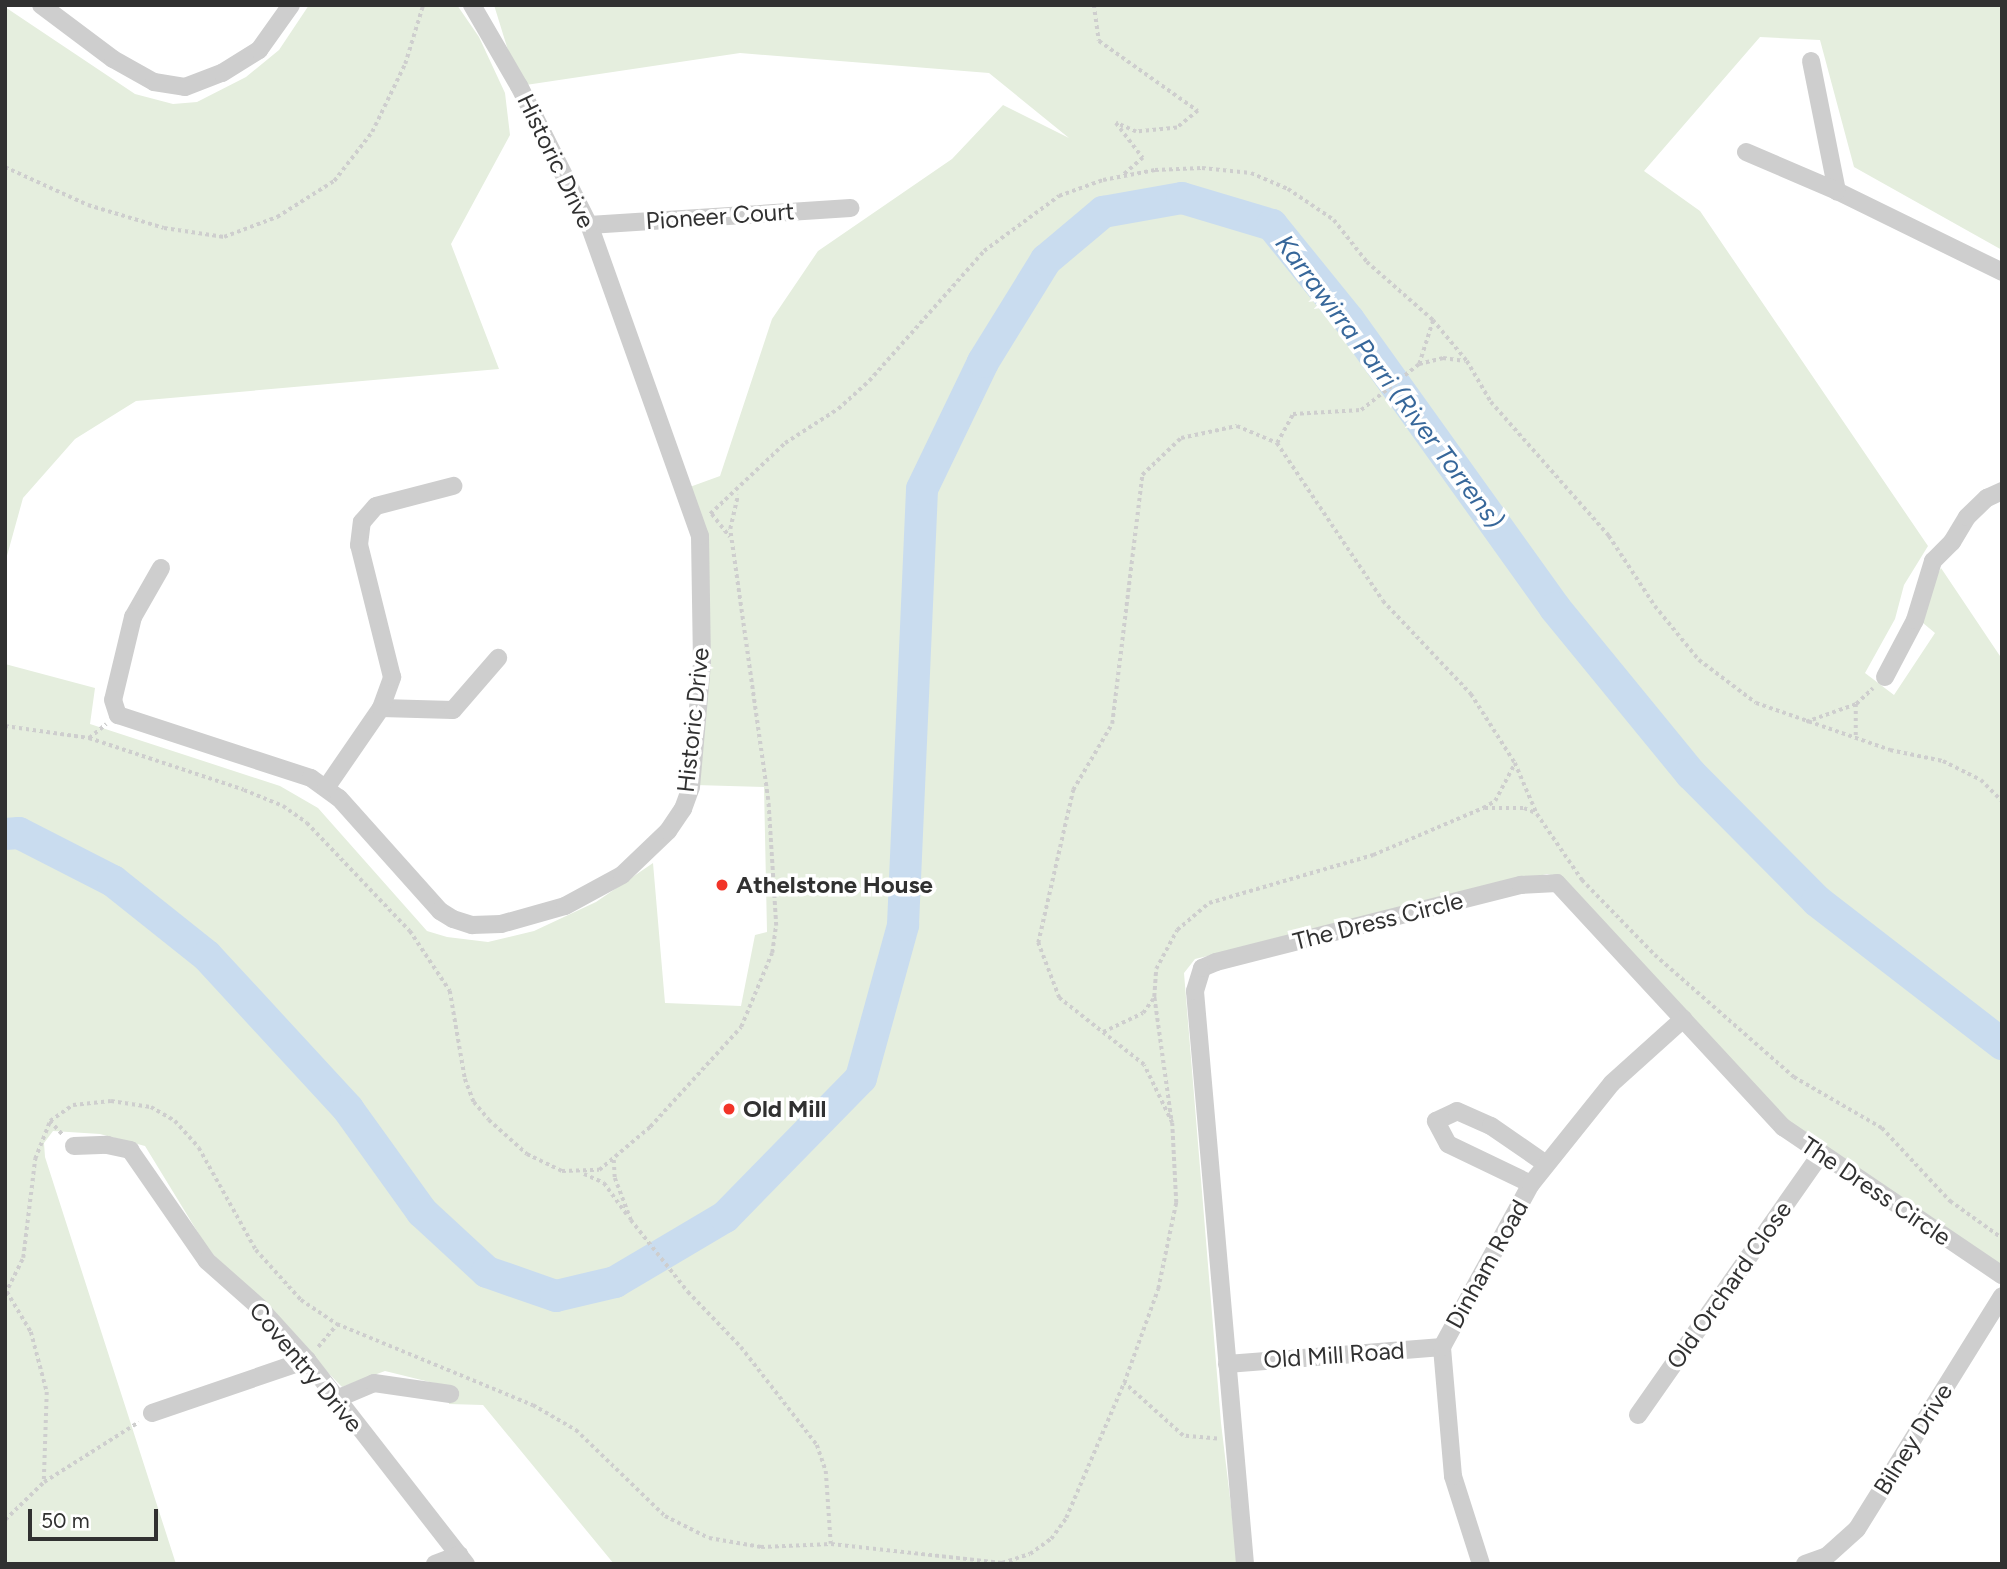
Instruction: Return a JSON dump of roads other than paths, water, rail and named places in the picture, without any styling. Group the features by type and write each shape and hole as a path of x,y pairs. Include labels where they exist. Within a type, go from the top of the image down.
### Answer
{"street":[{"path":"41,5 154,82 185,87 222,73 259,50 291,5"},
{"name":"Historic Drive","path":"161,568 133,617 113,700 118,715 291,770 326,788 440,911 472,925 501,924 565,906 622,875 668,831 691,787 704,608 704,517 589,225 519,86 472,5"},
{"path":"1811,61 1837,191"},
{"path":"1746,152 1837,191 2002,271"},
{"name":"Pioneer Court","path":"589,225 850,208"},
{"path":"326,788 381,708 392,677 359,545 362,522 376,506 453,486"},
{"path":"1885,677 1915,620 1922,583 1933,561 1952,542 1967,517 1987,498 2002,491"},
{"path":"381,708 453,710 498,658"},
{"name":"The Dress Circle","path":"1245,1564 1195,991 1202,968 1521,885 1557,883 1783,1127 1819,1155 2002,1275"},
{"name":"Dinham Road","path":"1481,1564 1453,1476 1442,1347 1531,1184 1612,1083 1683,1019"},
{"path":"1531,1184 1447,1144 1436,1121 1457,1111 1491,1126 1546,1164"},
{"name":"Coventry Drive","path":"74,1146 107,1145 130,1150 207,1261 259,1307 307,1360 334,1401 462,1559"},
{"name":"Old Orchard Close","path":"1638,1415 1819,1155"},
{"name":"Bilney Drive","path":"1805,1564 1827,1556 1857,1529 2002,1296"},
{"name":"Old Mill Road","path":"1227,1364 1442,1347"},
{"path":"152,1413 307,1360"},
{"path":"334,1401 374,1382 450,1394"},
{"path":"435,1564 462,1559"}],"waterway":[{"name":"Karrawirra Parri (River Torrens)","path":"5,834 19,833 113,881 207,956 348,1109 422,1212 487,1272 556,1296 615,1282 725,1217 861,1078 903,925 922,489 983,362 1046,260 1103,212 1182,198 1272,225 1349,320 1555,608 1691,774 1817,901 2002,1044"}],"place":[{"name":"Athelstone House","path":"722,885"},
{"name":"Old Mill","path":"729,1109"}]}
